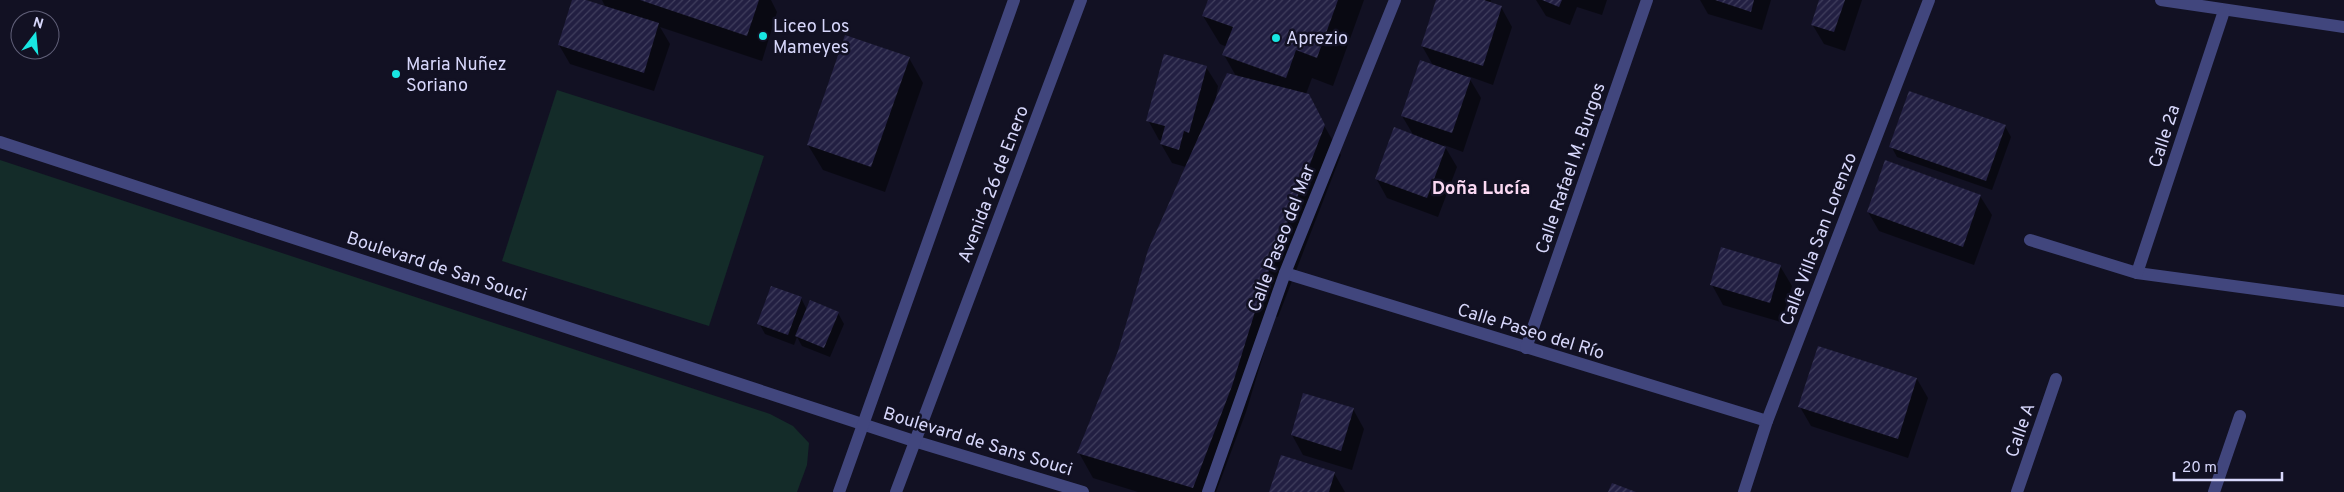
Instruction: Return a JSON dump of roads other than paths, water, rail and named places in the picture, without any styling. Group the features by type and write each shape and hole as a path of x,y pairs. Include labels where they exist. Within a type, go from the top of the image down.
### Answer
{"street":[{"path":"839,492 1014,0"},
{"name":"Avenida 26 de Enero","path":"896,492 1081,0"},
{"name":"Calle Paseo del Mar","path":"1208,492 1285,273 1395,0"},
{"name":"Calle Rafael M. Burgos","path":"1526,348 1647,0"},
{"name":"Calle Villa San Lorenzo","path":"1744,492 1767,421 1929,0"},
{"path":"2161,0 2224,11 2344,27"},
{"name":"Calle 2a","path":"2137,273 2224,11"},
{"name":"Boulevard de San Souci","path":"0,142 863,423"},
{"path":"2030,240 2137,273 2344,301"},
{"name":"Calle Paseo del Río","path":"1285,273 1767,421"},
{"name":"Calle A","path":"2017,492 2056,379"},
{"path":"2214,492 2240,416"},
{"name":"Boulevard de Sans Souci","path":"863,423 914,441 1083,492"}],"place":[{"name":"Liceo Los Mameyes","path":"763,36"},
{"name":"Aprezio","path":"1276,38"},
{"name":"Maria Nuñez Soriano","path":"396,74"}],"district":[{"name":"Doña Lucía","path":"1481,187"}]}
